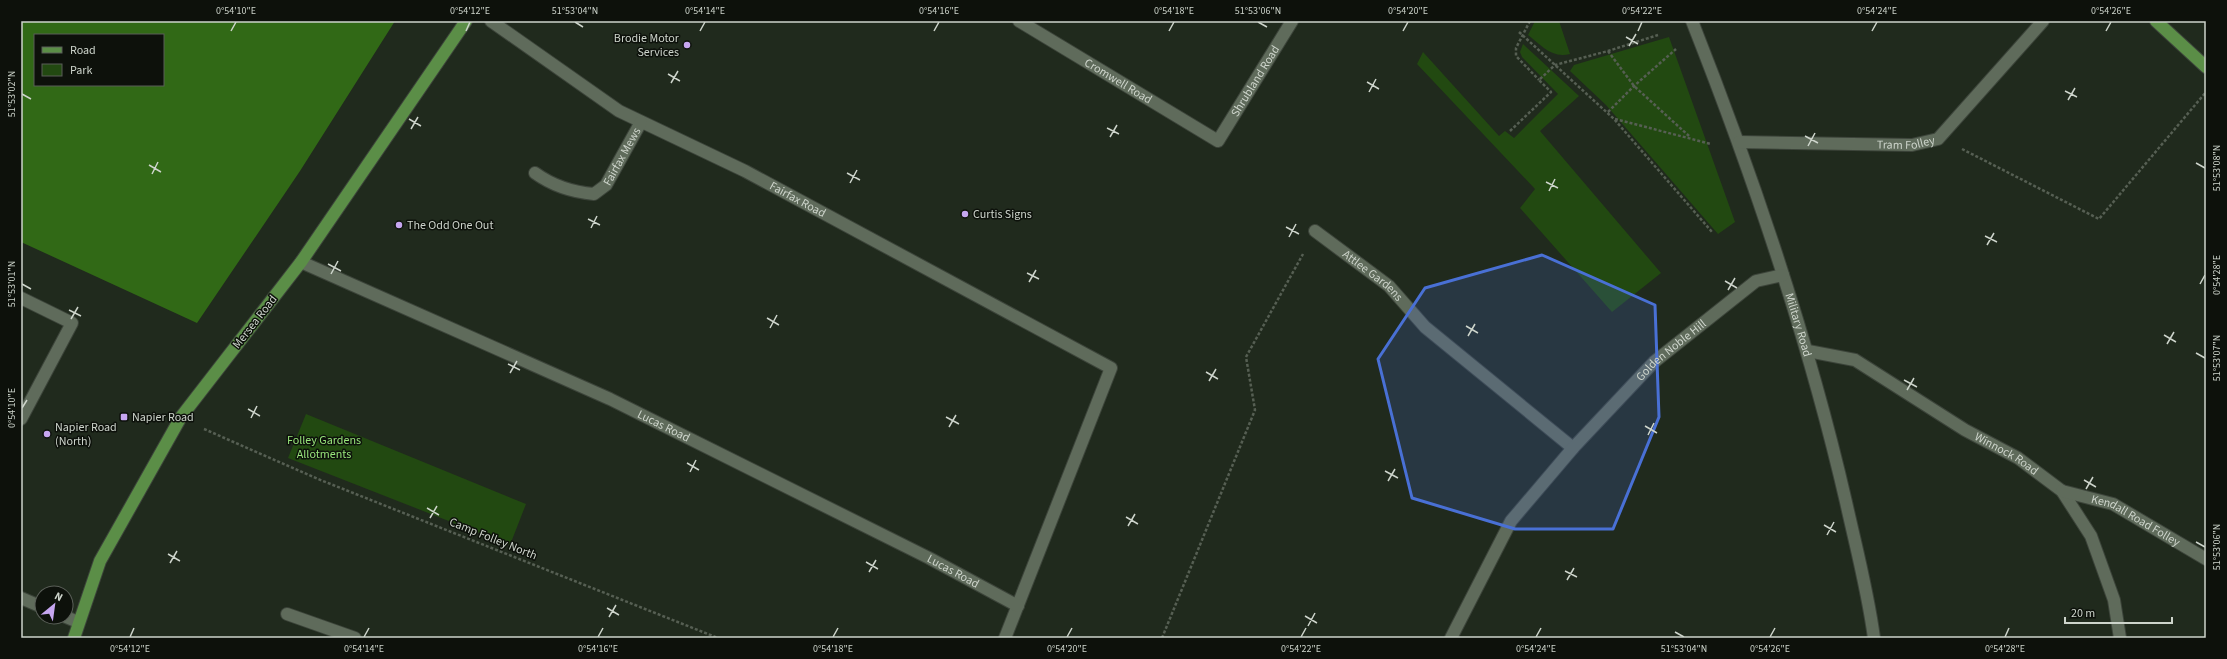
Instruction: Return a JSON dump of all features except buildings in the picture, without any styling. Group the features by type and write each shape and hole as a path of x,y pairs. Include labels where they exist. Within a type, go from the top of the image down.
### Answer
{"main road":[{"name":"Mersea Road","path":"74,638 78,622 100,561 123,524 181,417 301,262 466,21"},
{"path":"2156,21 2206,67"}],"street":[{"name":"Fairfax Road","path":"491,21 619,111 745,171 1111,368 1018,606"},
{"name":"Cromwell Road","path":"1019,21 1218,140"},
{"name":"Shrubland Road","path":"1218,140 1292,21"},
{"name":"Military Road","path":"1692,21 1739,142 1808,351 1834,449 1870,606 1874,638"},
{"name":"Tram Folley","path":"1739,142 1912,144 1938,138 2043,21"},
{"name":"Fairfax Mews","path":"535,173 556,186 573,192 594,194 606,185 641,122"},
{"name":"Attlee Gardens","path":"1316,231 1389,286 1425,327 1573,448"},
{"name":"Lucas Road","path":"301,262 610,399 929,558 1018,606"},
{"name":"Golden Noble Hill","path":"1452,638 1511,521 1573,448 1654,362 1756,280 1783,275"},
{"path":"21,298 72,323 21,419"},
{"name":"Winnock Road","path":"1808,351 1855,360 1965,430 2018,458 2062,491 2091,536 2114,600 2120,638"},
{"name":"Kendall Road Folley","path":"2062,491 2113,504 2206,559"},
{"path":"21,598 34,604"},
{"path":"1005,638 1018,606"},
{"path":"287,614 355,638"},
{"path":"74,620 78,622"}],"path":[{"path":"1510,131 1551,92 1516,56 1516,48 1530,21"},
{"path":"1519,32 1608,112 1712,232"},
{"path":"1539,80 1555,65 1608,51 1658,35"},
{"path":"1608,112 1673,50"},
{"path":"1608,51 1634,86 1691,138"},
{"path":"1938,138 2099,219 2206,92"},
{"path":"1614,119 1707,143"},
{"path":"1162,638 1255,410 1246,358 1316,231"},
{"name":"Camp Folley North","path":"218,435 326,482 718,638"}],"highlighted area":[{"path":"1542,255 1655,305 1659,417 1613,529 1515,529 1412,498 1378,359 1425,288"}],"green space":[{"path":"21,21 395,21 300,171 197,323 21,242"},
{"path":"1535,21 1559,21 1570,54 1558,55 1552,53 1528,35"},
{"path":"1669,37 1735,222 1718,234 1606,105 1570,71 1574,65"},
{"path":"1523,44 1579,96 1540,131 1661,273 1612,312 1520,208 1535,189 1417,64 1423,52 1499,136 1505,131 1514,138 1558,94 1522,57 1520,52"},
{"name":"Folley Gardens Allotments","path":"306,414 526,504 510,545 288,458"}],"place":[{"name":"Brodie Motor Services","path":"687,45"},
{"name":"Curtis Signs","path":"965,214"},
{"name":"The Odd One Out","path":"399,225"},
{"name":"Napier Road","path":"124,417"},
{"name":"Napier Road (North)","path":"47,434"}]}
